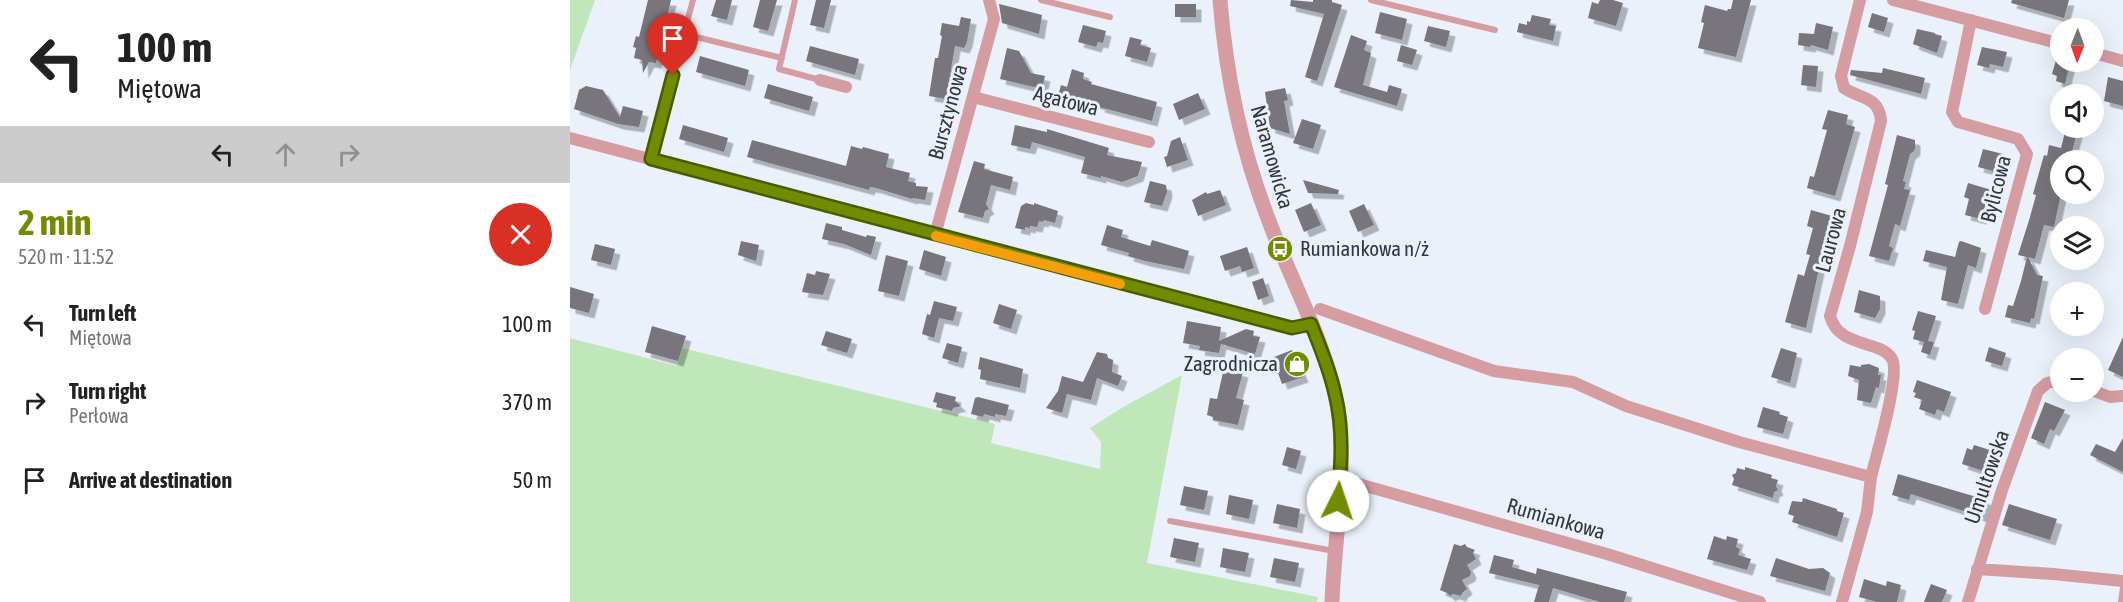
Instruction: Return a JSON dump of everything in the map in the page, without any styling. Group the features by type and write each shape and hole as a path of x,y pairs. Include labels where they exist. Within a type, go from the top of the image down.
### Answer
{"street":[{"name":"Bursztynowa","path":"935,235 994,19 989,0"},
{"name":"Naramowicka","path":"1220,0 1232,90 1245,151 1269,221 1311,324 1338,406 1341,441 1340,482 1332,602"},
{"name":"Laurowa","path":"1842,602 1868,512 1871,477 1895,368 1892,357 1883,351 1840,334 1830,316 1881,121 1880,110 1874,103 1844,88 1841,76 1860,0"},
{"path":"1893,0 2050,42"},
{"name":"Bylicowa","path":"1971,20 1952,112 1958,122 2018,139 2027,154 1985,309"},
{"path":"2104,56 2123,61"},
{"path":"820,80 846,87"},
{"name":"Agatowa","path":"973,97 1149,142"},
{"path":"570,138 1292,328 1311,324"},
{"path":"1320,309 1494,371 1573,382 1626,406 1738,441 1871,477"},
{"name":"Umultowska","path":"1968,602 1977,569 2038,391 2050,382"},
{"path":"2104,395 2110,397 2123,396"},
{"name":"Rumiankowa","path":"1340,482 1355,483 1607,554 1760,602"},
{"path":"1977,569 2123,581"}],"lane":[{"path":"651,159 693,0"},
{"path":"795,0 779,69 820,80"},
{"path":"1041,0 1110,17"},
{"path":"1371,0 1495,30"},
{"path":"684,34 782,58"},
{"path":"1170,521 1335,551"},
{"path":"2121,602 2123,588"}],"green space":[{"path":"570,0 595,0 570,70"},
{"path":"570,338 677,366 682,348 995,424 991,443 1100,469 1101,442 1090,428 1182,375 1147,563 1318,597 1317,602 570,602"}],"building":[{"path":"648,0 671,0 656,63 649,62 643,73 642,60 634,58 636,48 633,47 636,36 639,37"},
{"path":"716,0 732,0 727,20 711,16"},
{"path":"760,0 777,0 768,31 753,27"},
{"path":"816,0 831,0 824,28 810,25"},
{"path":"1291,0 1313,2 1313,0 1332,0 1342,5 1317,81 1305,77 1324,14 1290,6"},
{"path":"1600,0 1623,3 1616,26 1588,18 1592,2 1598,4"},
{"path":"1733,0 1751,0 1736,57 1698,48 1704,23 1701,22 1705,5 1727,11 1731,9"},
{"path":"2012,0 2069,0 2064,18 2011,3"},
{"path":"999,4 1042,15 1039,34 1002,23"},
{"path":"1175,4 1196,4 1196,17 1175,17"},
{"path":"1380,12 1407,19 1402,40 1375,33"},
{"path":"1872,13 1888,18 1884,32 1868,27"},
{"path":"1532,15 1551,19 1549,25 1556,26 1553,41 1517,32 1519,23 1527,25"},
{"path":"961,17 971,19 967,42 964,48 955,46 946,99 929,96 935,58 938,58 942,36 940,35 942,23 959,26"},
{"path":"1816,23 1833,27 1828,50 1811,45 1810,47 1798,45 1799,33 1814,34"},
{"path":"1083,25 1106,31 1103,43 1098,42 1096,47 1078,42"},
{"path":"1428,26 1450,31 1446,47 1424,41"},
{"path":"1917,29 1942,36 1937,53 1913,44"},
{"path":"1351,35 1367,41 1364,50 1371,53 1363,85 1387,92 1389,85 1402,89 1397,106 1334,87"},
{"path":"1130,37 1142,40 1140,45 1151,48 1147,62 1125,56"},
{"path":"1401,45 1417,50 1412,65 1397,61"},
{"path":"810,46 859,59 855,75 806,61"},
{"path":"1982,47 2007,52 2003,67 1990,64 1989,68 1977,65"},
{"path":"1007,48 1019,51 1031,73 1045,76 1042,89 1000,79"},
{"path":"700,56 749,70 745,86 696,72"},
{"path":"1803,65 1818,66 1816,87 1801,85"},
{"path":"1883,68 1925,78 1921,94 1850,75 1851,70 1882,73"},
{"path":"1072,69 1084,73 1083,79 1092,82 1091,84 1157,102 1152,121 1075,98 1075,101 1058,96 1061,85 1067,87"},
{"path":"2053,72 2068,72 2065,84 2056,81 2057,76 2052,74"},
{"path":"2108,77 2123,81 2123,106 2104,101"},
{"path":"768,84 813,97 809,111 764,98"},
{"path":"586,86 603,90 620,117 623,106 643,111 639,127 618,124 574,109 579,90"},
{"path":"1285,88 1288,100 1284,101 1290,134 1270,128 1265,92"},
{"path":"1198,93 1205,109 1179,120 1173,104"},
{"path":"1828,110 1848,115 1846,124 1855,127 1835,196 1807,188 1810,176 1814,177 1827,130 1822,129"},
{"path":"1302,119 1321,125 1313,149 1293,143"},
{"path":"683,125 728,138 724,152 679,139"},
{"path":"1015,125 1047,132 1047,129 1109,148 1107,155 1142,162 1138,176 1122,182 1101,176 1101,178 1081,173 1085,157 1032,142 1030,149 1011,145"},
{"path":"1897,135 1915,140 1915,148 1910,154 1903,181 1906,182 1904,189 1910,190 1900,226 1895,224 1889,246 1893,248 1889,261 1869,256 1888,185 1885,184"},
{"path":"1180,137 1188,160 1167,167 1164,157 1167,156 1171,141"},
{"path":"2064,138 2076,138 2072,150 2050,150 2050,204 2059,204 2056,216 2050,216 2050,226 2044,225 2035,259 2028,257 2037,275 2043,276 2034,319 2031,318 2030,323 2005,317 2008,305 2013,306 2027,257 2018,255 2036,195 2033,194 2044,155 2047,156 2049,145 2061,148"},
{"path":"752,140 846,166 851,146 889,154 886,167 910,173 908,181 916,183 916,186 928,187 925,200 912,199 876,188 870,187 869,190 747,157"},
{"path":"1983,149 2003,154 2001,173 1978,167"},
{"path":"974,161 985,164 984,169 1013,177 1010,190 991,185 986,204 989,209 985,211 983,218 958,212"},
{"path":"1303,180 1339,190 1338,194 1308,193"},
{"path":"1150,181 1166,185 1167,192 1162,206 1144,202"},
{"path":"1968,183 1995,191 1992,205 1986,203 1981,219 1965,215 1969,199 1964,197"},
{"path":"1220,190 1226,205 1198,216 1192,200 1206,192 1207,194"},
{"path":"1026,203 1034,205 1034,203 1058,211 1055,223 1044,220 1039,221 1037,227 1025,227 1025,230 1015,228 1021,206"},
{"path":"1311,203 1321,225 1304,232 1295,210"},
{"path":"1364,204 1374,225 1358,232 1349,211"},
{"path":"1811,210 1832,216 1830,225 1834,226 1826,256 1822,255 1806,328 1785,322 1798,274 1804,276 1810,255 1806,254 1813,228 1807,226"},
{"path":"826,223 866,237 867,235 876,237 871,255 844,244 822,239"},
{"path":"1107,225 1123,230 1121,237 1150,246 1152,240 1189,251 1184,269 1145,261 1128,256 1129,253 1101,245"},
{"path":"741,241 759,245 756,261 738,255"},
{"path":"1961,241 1981,248 1976,268 1968,265 1958,304 1941,300 1947,267 1923,261 1926,250 1955,257"},
{"path":"595,244 615,249 611,265 591,260"},
{"path":"1247,247 1254,268 1242,272 1240,266 1225,271 1220,256"},
{"path":"924,250 946,257 941,276 919,269"},
{"path":"886,255 908,261 899,296 878,291"},
{"path":"816,271 830,274 823,295 802,292 807,273 815,275"},
{"path":"1263,278 1269,296 1258,300 1252,282"},
{"path":"570,287 594,294 589,313 570,308"},
{"path":"1859,290 1880,296 1880,309 1875,318 1854,312"},
{"path":"934,301 957,307 953,321 939,318 934,338 922,334 927,314 930,315"},
{"path":"999,304 1017,310 1011,329 993,323"},
{"path":"1918,311 1936,316 1928,341 1934,342 1930,355 1921,352 1924,342 1913,339 1915,331 1912,330"},
{"path":"1187,321 1221,327 1219,341 1246,329 1254,331 1253,336 1260,337 1255,354 1221,344 1219,353 1199,350 1200,346 1183,343"},
{"path":"652,326 686,336 678,361 645,352"},
{"path":"826,331 852,339 847,353 821,345"},
{"path":"2123,337 2123,377 2108,370"},
{"path":"947,343 962,347 958,363 942,358"},
{"path":"1989,347 2006,353 2002,366 1985,361"},
{"path":"1781,348 1797,353 1790,383 1771,377"},
{"path":"1292,350 1303,377 1282,384 1277,370 1274,371 1269,359"},
{"path":"1097,352 1107,354 1108,358 1113,360 1112,372 1122,376 1118,386 1097,378 1091,400 1067,394 1062,413 1046,408 1058,391 1062,376 1083,382"},
{"path":"980,357 1023,369 1020,388 980,379 981,370 978,369"},
{"path":"1869,364 1879,368 1878,375 1881,375 1879,388 1876,387 1871,403 1857,400 1859,380 1848,376 1850,365 1861,367 1861,365"},
{"path":"1224,368 1243,372 1236,398 1244,400 1238,425 1213,420 1213,417 1207,415 1210,398 1217,399"},
{"path":"1917,380 1951,392 1944,412 1937,409 1935,415 1919,409 1922,400 1914,397 1916,393 1913,392"},
{"path":"936,392 956,397 955,401 961,406 953,408 952,411 936,407 937,403 933,402"},
{"path":"975,398 1009,405 1006,416 995,414 995,417 984,414 983,417 971,414"},
{"path":"2045,402 2065,410 2054,431 2050,429 2044,444 2031,438"},
{"path":"1763,407 1788,417 1783,434 1757,427"},
{"path":"2123,438 2123,472 2090,455 2096,444 2115,452"},
{"path":"1974,445 1990,450 1983,471 1962,464 1967,448 1972,450"},
{"path":"1287,447 1301,451 1296,469 1282,465"},
{"path":"1745,467 1772,475 1771,478 1778,480 1776,486 1778,490 1774,492 1773,498 1732,485 1734,479 1732,475 1736,473 1737,468 1745,470"},
{"path":"1898,474 1987,500 1982,517 1911,494 1909,500 1892,495"},
{"path":"1184,486 1208,491 1204,510 1180,505"},
{"path":"1229,495 1253,500 1249,519 1226,514"},
{"path":"1803,498 1844,513 1837,537 1792,522 1794,516 1788,514 1792,501 1802,502"},
{"path":"1277,504 1300,509 1297,528 1273,523"},
{"path":"2009,504 2057,519 2050,540 2002,525"},
{"path":"1714,536 1726,540 1727,536 1738,539 1736,547 1740,549 1738,555 1751,559 1747,570 1707,559"},
{"path":"1174,538 1199,543 1195,562 1170,557"},
{"path":"1454,544 1461,546 1465,544 1475,550 1473,553 1476,559 1467,565 1471,572 1470,576 1462,580 1467,589 1461,596 1453,594 1450,596 1440,590"},
{"path":"1223,548 1249,553 1245,572 1220,567"},
{"path":"1494,555 1514,560 1512,567 1536,574 1537,568 1627,592 1624,602 1600,602 1553,588 1549,602 1534,602 1539,585 1489,573"},
{"path":"1274,558 1299,563 1295,582 1270,577"},
{"path":"1776,558 1809,569 1823,568 1830,573 1825,591 1770,576"},
{"path":"1864,579 1886,586 1887,581 1901,585 1897,602 1877,602 1859,597"},
{"path":"1931,584 1947,590 1942,602 1924,602"}],"slow traffic":[{"path":"936,236 1120,284"}],"place":[{"name":"Rumiankowa n/ż","path":"1280,249"},
{"name":"Zagrodnicza","path":"1297,364"}],"route":[{"path":"673,75 651,159 954,241 1292,328 1311,324 1330,377 1339,417 1341,455 1338,501"}]}
